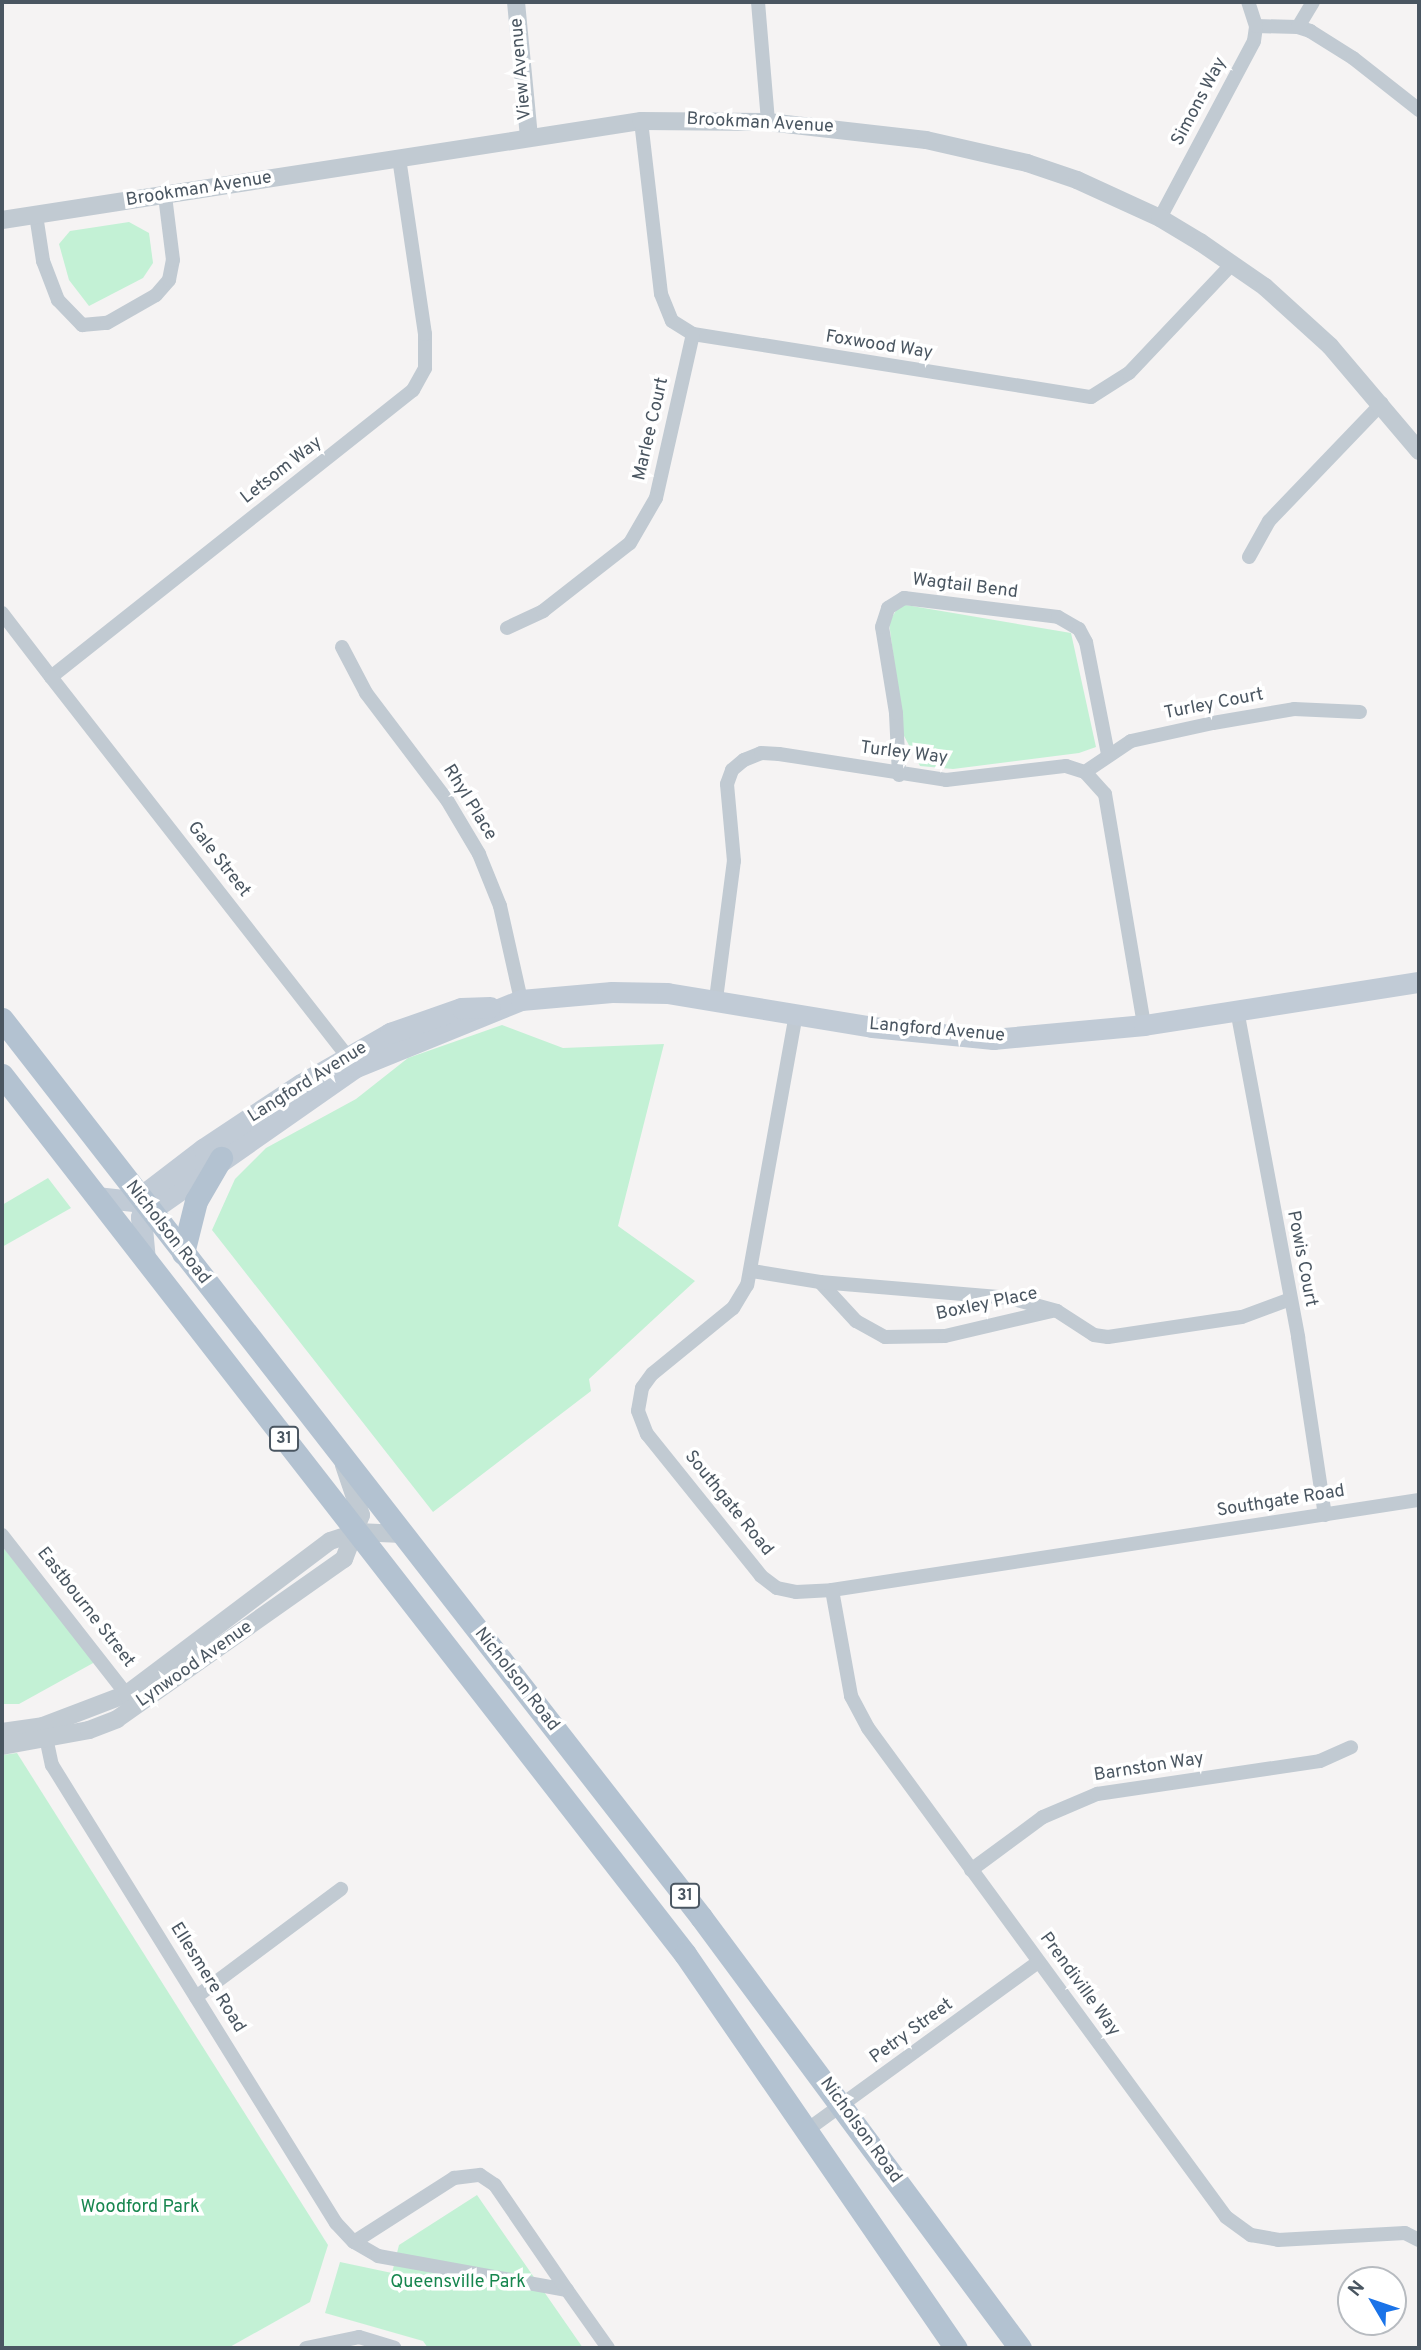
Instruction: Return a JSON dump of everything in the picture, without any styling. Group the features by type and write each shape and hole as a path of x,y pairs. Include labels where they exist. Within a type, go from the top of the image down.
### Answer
{"main road":[{"name":"Langford Avenue","path":"145,1204 148,1191 193,1157 352,1061 428,1019 461,1008 612,992 716,999 872,1027 993,1039 1144,1025 1419,982"},
{"name":"Nicholson Road","path":"2,1019 842,2106 1020,2348"},
{"name":"Langford Avenue","path":"96,1197 160,1204 352,1061"},
{"name":"Nicholson Road","path":"2,1075 685,1954 956,2348"},
{"path":"183,1253 196,1201 221,1158"},
{"path":"145,1204 141,1217 145,1260"}],"street":[{"name":"View Avenue","path":"516,2 529,136"},
{"path":"758,2 768,122"},
{"path":"1248,2 1256,26 1298,27 1353,58 1419,110"},
{"path":"1298,27 1314,2"},
{"name":"Simons Way","path":"1160,218 1254,41 1256,26"},
{"name":"Brookman Avenue","path":"2,220 529,136 641,121 768,122 885,133 979,150 1077,180 1160,218 1232,264 1303,321 1382,403 1419,452"},
{"path":"641,121 661,294 672,321 692,334"},
{"name":"Letsom Way","path":"51,677 413,390 425,368 425,334 399,158"},
{"path":"36,215 43,261 58,300 82,325 107,323 156,295 169,280 173,260 165,196"},
{"name":"Foxwood Way","path":"692,334 1091,397 1129,373 1232,264"},
{"name":"Marlee Court","path":"507,628 543,611 630,543 656,498 692,334"},
{"path":"1249,557 1269,521 1382,403"},
{"name":"Wagtail Bend","path":"899,775 895,713 882,627 888,608 904,598 1058,617 1079,629 1086,642 1108,754"},
{"path":"2,613 51,677"},
{"name":"Rhyl Place","path":"342,647 366,693 447,800 479,854 500,906 521,1000"},
{"name":"Gale Street","path":"51,677 352,1061"},
{"name":"Turley Court","path":"1085,772 1131,741 1294,709 1360,712"},
{"name":"Turley Way","path":"716,999 734,861 726,798 732,770 761,753 946,780 1066,766 1085,772"},
{"path":"1085,772 1105,794 1144,1025"},
{"name":"Powis Court","path":"1237,1010 1325,1515"},
{"name":"Southgate Road","path":"796,1014 751,1252 752,1271 733,1308 652,1374 642,1388 638,1411 647,1434 761,1576 777,1588 796,1592 832,1590 1419,1500"},
{"name":"Boxley Place","path":"752,1271 932,1295 1010,1298 1057,1311 1094,1335 1108,1337 1242,1317 1288,1300"},
{"name":"Boxley Place","path":"820,1282 856,1321 885,1337 944,1336 1057,1311"},
{"path":"339,1452 361,1515 357,1531 402,1534"},
{"name":"Lynwood Avenue","path":"2,1732 89,1730 344,1559 357,1531"},
{"name":"Eastbourne Street","path":"2,1535 132,1701"},
{"name":"Prendiville Way","path":"832,1590 851,1696 868,1728 1038,1962 1234,2223 1251,2235 1278,2240 1405,2233 1419,2240"},
{"name":"Lynwood Avenue","path":"2,1746 45,1733"},
{"name":"Ellesmere Road","path":"45,1733 52,1765 336,2223 354,2242 377,2256 567,2290"},
{"name":"Barnston Way","path":"971,1870 1043,1817 1097,1794 1320,1761 1351,1747"},
{"path":"196,1997 341,1889"},
{"name":"Petry Street","path":"807,2130 1038,1962"},
{"path":"354,2242 454,2178 480,2175 495,2185 608,2348"},
{"path":"306,2348 359,2337 394,2348"}],"green space":[{"path":"129,222 149,233 153,263 143,278 89,306 69,280 59,244 70,231"},
{"path":"900,604 1071,633 1096,747 1079,753 953,769 920,766 903,734 889,622"},
{"path":"502,1025 563,1048 664,1044 618,1226 695,1281 589,1379 591,1391 433,1512 212,1230 235,1179 266,1148 356,1099 408,1058"},
{"path":"48,1178 71,1208 2,1247 2,1205"},
{"path":"2,1546 95,1662 19,1704 2,1704"},
{"name":"Woodford Park","path":"17,1753 328,2245 310,2302 228,2348 2,2348 2,1755"},
{"name":"Queensville Park","path":"477,2195 583,2348 428,2348 423,2341 325,2313 340,2262 392,2273 399,2245"}]}
